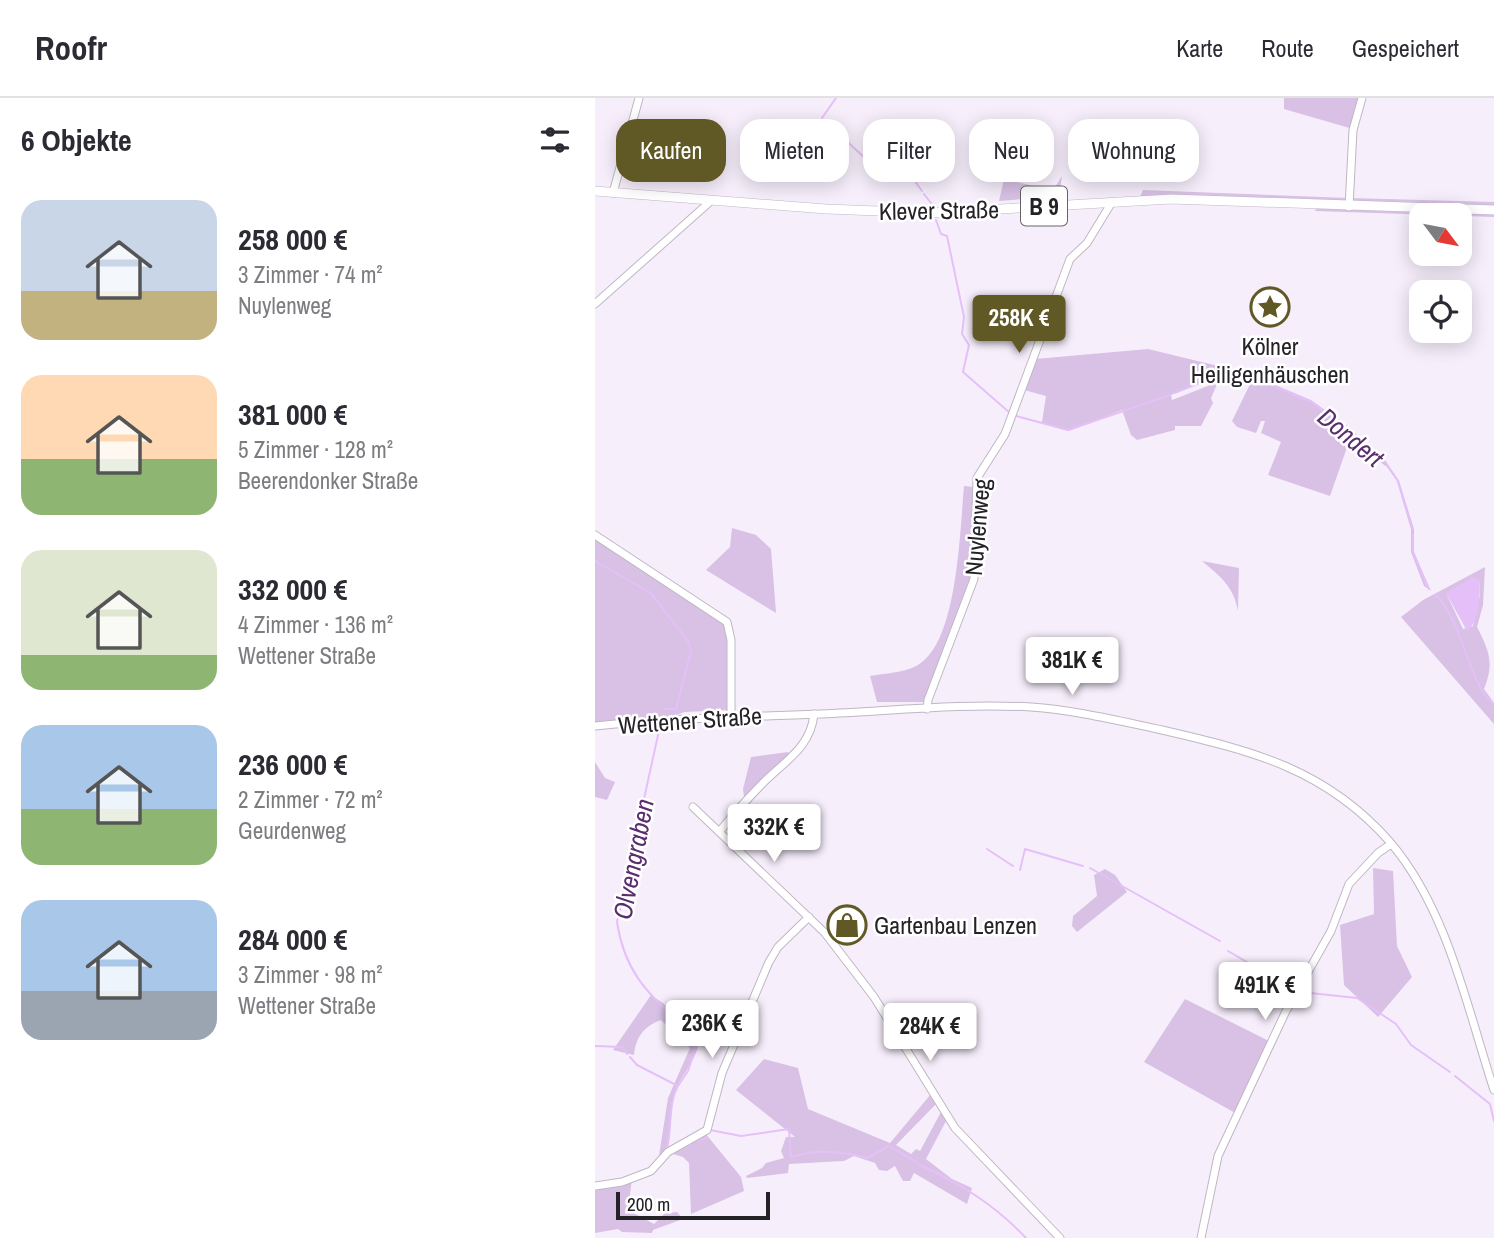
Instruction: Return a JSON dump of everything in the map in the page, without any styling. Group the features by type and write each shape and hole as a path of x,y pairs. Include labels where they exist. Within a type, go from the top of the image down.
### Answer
{"main road":[{"name":"Klever Straße","path":"595,191 930,213 1171,199 1494,211"}],"street":[{"path":"613,193 639,98"},
{"path":"1349,207 1353,130 1362,98"},
{"path":"595,304 712,200"},
{"name":"Nuylenweg","path":"927,709 932,687 974,579 977,478 1005,434 1070,259 1087,243 1112,202"},
{"path":"595,535 727,622 731,640 731,716"},
{"name":"Wettener Straße","path":"595,726 731,716 1030,707 1087,714 1261,755 1305,775 1337,794 1363,814 1391,844 1424,892 1441,931 1494,1090"},
{"path":"719,832 739,807 800,748 809,735 814,714"},
{"path":"693,807 809,916 840,951 874,997 955,1128 1060,1238"},
{"path":"1201,1238 1218,1156 1286,1010 1331,932 1338,906 1349,884 1378,853 1391,844"},
{"path":"595,1186 622,1182 651,1171 668,1153 706,1130 722,1073 769,962 778,947 809,916"}],"shaded area":[{"path":"1284,98 1364,98 1353,129 1284,109"},
{"path":"1062,176 1059,196 999,201 1003,182 1017,182 1046,189 1055,187"},
{"path":"1143,190 1348,198 1346,201 1140,197"},
{"path":"1351,198 1494,202 1494,208 1472,207 1472,203 1353,202"},
{"path":"1317,208 1409,211 1409,214 1315,211"},
{"path":"1472,213 1494,214 1494,217 1472,216"},
{"path":"1148,349 1250,375 1229,372 1171,395 1172,400 1218,382 1211,398 1213,403 1201,426 1175,426 1175,430 1137,440 1131,435 1122,410 1069,431 1014,416 1042,422 1046,396 1024,390 1035,359"},
{"path":"1254,376 1311,400 1353,430 1368,449 1384,460 1399,481 1414,529 1414,552 1426,585 1432,591 1424,586 1411,552 1411,529 1397,481 1387,467 1366,452 1352,433 1330,496 1268,475 1281,442 1261,433 1265,421 1261,421 1256,433 1237,427 1232,421"},
{"path":"964,486 974,487 972,578 926,702 877,702 870,676 917,666 934,648 943,629 955,580"},
{"path":"732,528 756,535 771,549 776,613 706,570 730,547"},
{"path":"595,537 721,619 728,629 729,710 684,712 664,721 595,728"},
{"path":"1202,561 1239,568 1238,611 1230,589"},
{"path":"1485,567 1483,605 1477,627 1489,658 1489,672 1484,689 1494,703 1494,724 1401,617 1423,600","holes":["1479,580 1480,595 1473,626 1463,629 1447,595"]},
{"path":"1473,577 1479,580 1479,600 1477,615 1467,631 1446,593"},
{"path":"788,752 790,755 744,797 743,789 751,757"},
{"path":"595,762 605,778 615,782 607,800 595,797"},
{"path":"1373,868 1393,871 1397,946 1412,977 1378,1017 1344,985 1340,925 1374,914"},
{"path":"1105,869 1115,875 1127,892 1077,932 1072,926 1073,916 1097,896 1094,875"},
{"path":"651,995 663,1003 699,1041 695,1056 674,1095 669,1138 658,1162 668,1098 690,1048 661,1020 642,1033 634,1055 613,1050"},
{"path":"1185,999 1271,1042 1237,1114 1144,1062"},
{"path":"764,1059 798,1068 808,1109 890,1143 931,1094 936,1104 896,1145 911,1154 916,1149 920,1151 941,1112 946,1121 926,1159 952,1179 972,1188 967,1204 914,1173 910,1181 903,1181 895,1166 887,1171 879,1170 875,1163 854,1156 844,1161 789,1164 788,1173 747,1178 746,1176 766,1163 784,1158 781,1151 786,1137 795,1137 736,1090"},
{"path":"705,1133 741,1177 744,1191 691,1214 689,1163 683,1157 670,1153"},
{"path":"632,1179 628,1210 654,1224 665,1213 677,1212 683,1219 653,1230 652,1233 622,1232 618,1229 595,1233 595,1188"}],"waterway":[{"name":"Dondert","path":"822,118 836,98"},
{"name":"Dondert","path":"849,143 863,156"},
{"name":"Dondert","path":"916,182 922,191"},
{"name":"Dondert","path":"924,194 931,203"},
{"name":"Dondert","path":"936,220 941,234 947,236 964,317 962,334 969,345 963,372 1010,413"},
{"name":"Dondert","path":"1174,393 1228,372 1249,375"},
{"name":"Dondert","path":"1254,378 1310,401 1352,431 1368,450 1384,460 1398,481 1412,529"},
{"name":"Dondert","path":"1016,416 1068,430 1170,395"},
{"name":"Dondert","path":"1413,535 1413,552 1429,589"},
{"name":"Olvengraben","path":"595,561 651,593 688,641 691,651 676,709 664,709"},
{"name":"Dondert","path":"1436,595 1453,621 1479,684 1494,704"},
{"name":"Olvengraben","path":"660,726 617,922 621,943 636,975 657,1001 698,1041 688,1071 678,1086"},
{"path":"987,849 1013,866"},
{"path":"1020,870 1025,849 1083,866"},
{"path":"1090,868 1220,941"},
{"path":"1228,951 1293,989"},
{"path":"1301,992 1357,998 1396,1024 1411,1045 1450,1072"},
{"path":"595,1046 623,1047 627,1054"},
{"name":"Olvengraben","path":"630,1057 637,1065 678,1086 673,1100 667,1149"},
{"path":"1455,1076 1490,1104 1494,1121"},
{"path":"710,1130 741,1136 789,1129 791,1157 829,1152 867,1158 889,1146 918,1163"},
{"path":"697,1141 707,1137"},
{"path":"677,1151 692,1144"},
{"path":"920,1165 977,1196 1026,1238"}],"place":[{"name":"Kölner Heiligenhäuschen","path":"1270,307"},
{"name":"Gartenbau Lenzen","path":"847,925"}]}
